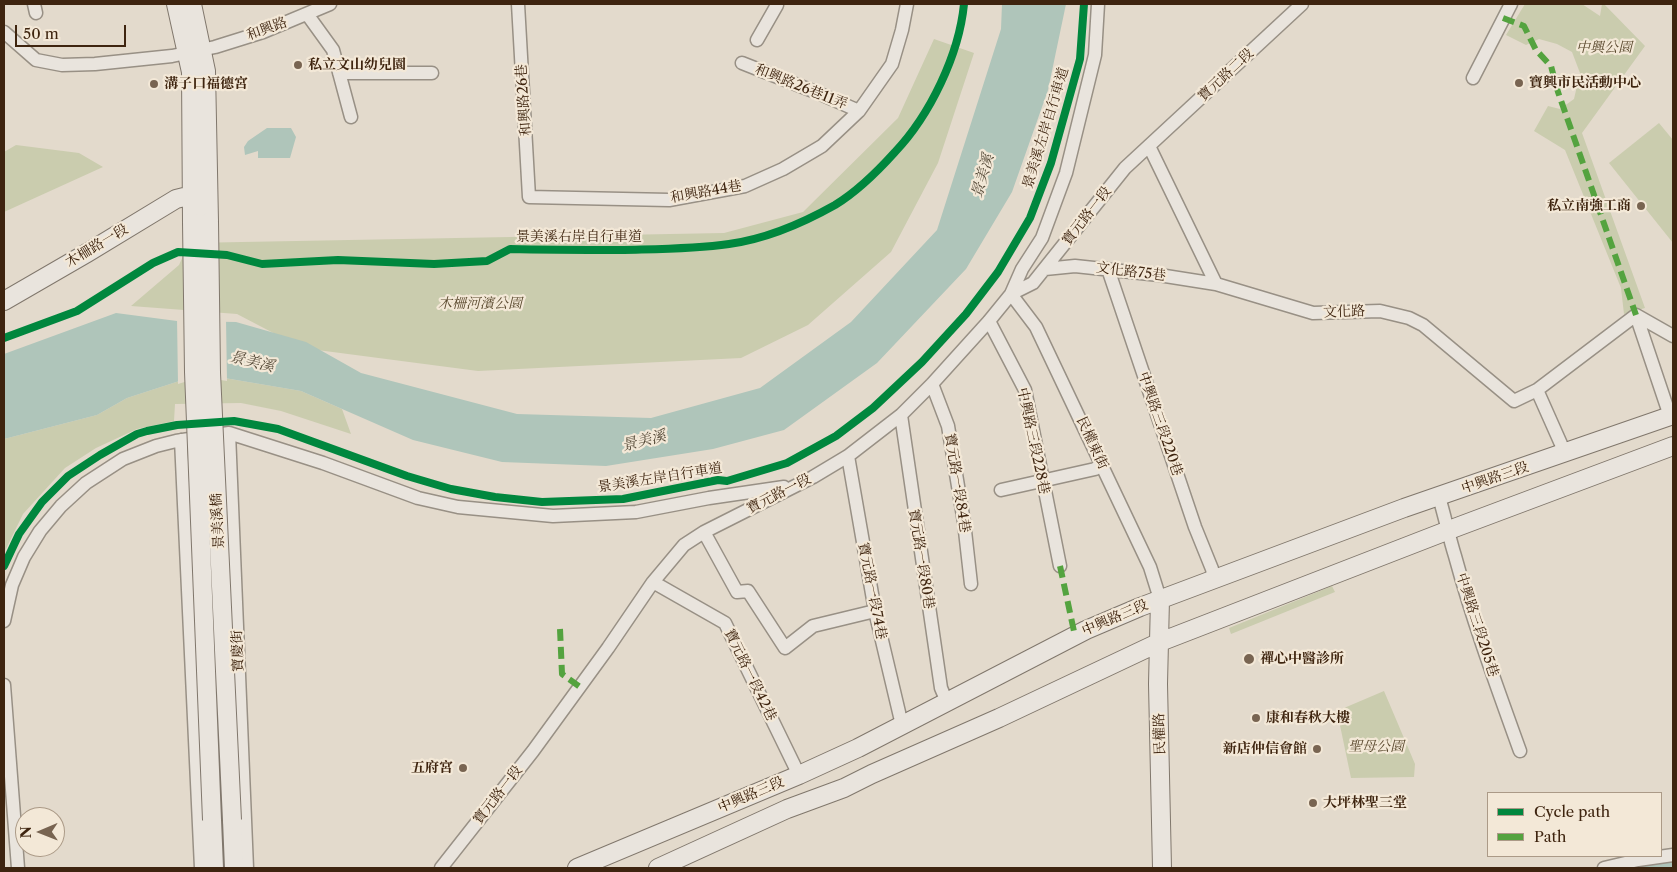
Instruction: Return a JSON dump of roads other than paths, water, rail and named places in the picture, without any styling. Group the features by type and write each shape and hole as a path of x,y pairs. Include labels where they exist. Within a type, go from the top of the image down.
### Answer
{"street":[{"path":"176,4 194,51"},
{"path":"192,4 194,51 191,72 201,222"},
{"name":"和興路","path":"4,32 36,60 62,65 114,62 215,47 263,32 330,4"},
{"name":"和興路26巷","path":"518,4 529,197"},
{"name":"和興路44巷","path":"529,197 669,200 745,186 783,169 822,146 859,111 892,64 908,4"},
{"path":"1011,294 1022,269 1042,238 1066,173 1095,55 1098,4"},
{"name":"寶元路二段","path":"1149,146 1302,4"},
{"path":"1473,78 1511,4"},
{"path":"757,40 777,5"},
{"path":"307,14 333,50 351,117"},
{"name":"和興路26巷11弄","path":"742,63 859,111"},
{"path":"339,73 432,74"},
{"path":"1149,146 1216,284"},
{"name":"寶元路一段","path":"441,868 533,751 608,648 652,582 684,544 848,456 901,415 990,321 1011,294 1033,283 1125,168 1149,146"},
{"name":"木柵路一段","path":"4,301 176,199 200,195"},
{"name":"景美溪橋","path":"201,222 211,373 234,868"},
{"name":"景美溪橋","path":"201,222 194,372 214,868"},
{"name":"文化路75巷","path":"1045,269 1074,266 1216,284"},
{"name":"中興路三段220巷","path":"1108,270 1214,579"},
{"name":"文化路","path":"1216,284 1313,313 1380,311 1408,318 1422,325 1514,401 1537,390 1636,315"},
{"name":"民權東街","path":"1011,294 1036,327 1150,567 1160,599"},
{"path":"1636,315 1673,336"},
{"path":"1636,315 1672,416"},
{"name":"中興路三段228巷","path":"990,321 1025,390 1060,566"},
{"name":"寶元路一段84巷","path":"932,384 948,426 964,522 971,584"},
{"path":"1537,390 1565,453"},
{"name":"寶元路一段80巷","path":"901,415 941,688 947,702"},
{"name":"中興路三段","path":"577,868 799,775 858,748 1086,630 1160,599 1404,508 1672,416"},
{"path":"4,620 12,584 24,557 40,531 61,506 86,483 123,460 156,446 181,440 229,433 323,462 418,498 458,507 553,516 636,512 709,498 795,486"},
{"name":"寶慶街","path":"229,433 247,868"},
{"path":"181,440 201,868"},
{"name":"中興路三段","path":"658,868 787,809 844,788 1160,642 1673,446"},
{"name":"寶元路一段74巷","path":"848,456 875,612 902,725"},
{"path":"1001,490 1095,469 1102,464"},
{"name":"中興路三段205巷","path":"1439,497 1460,574 1490,668 1520,751"},
{"path":"704,532 737,592 748,591 785,648 813,626 875,612"},
{"name":"寶元路一段42巷","path":"652,582 725,623 799,775"},
{"name":"民權路","path":"1160,599 1158,684 1162,868"},
{"path":"4,685 18,868"},
{"path":"1604,868 1659,857"}],"water":[{"name":"景美溪","path":"1002,4 1066,4 1048,90 1012,192 966,269 877,363 784,430 713,449 606,466 502,462 413,440 301,391 201,374 127,398 97,415 4,439 4,354 116,313 177,321 236,322 306,342 361,373 517,414 651,418 760,388 851,322 937,230 1001,29"},
{"path":"267,128 291,128 296,137 290,158 258,158 258,151 245,155 244,147 248,141"}],"waterway":[{"path":"1636,868 1673,862"}],"place":[{"name":"私立文山幼兒園","path":"298,65"},
{"name":"寶興市民活動中心","path":"1519,83"},
{"name":"溝子口福德宮","path":"154,84"},
{"name":"私立南強工商","path":"1641,206"},
{"name":"禪心中醫診所","path":"1249,659"},
{"name":"康和春秋大樓","path":"1256,718"},
{"name":"新店仲信會館","path":"1317,749"},
{"name":"五府宮","path":"463,768"},
{"name":"大坪林聖三堂","path":"1313,803"}],"park label":[{"name":"中興公園","path":"1604,48"},
{"name":"木柵河濱公園","path":"480,304"},
{"name":"聖母公園","path":"1376,747"}]}
